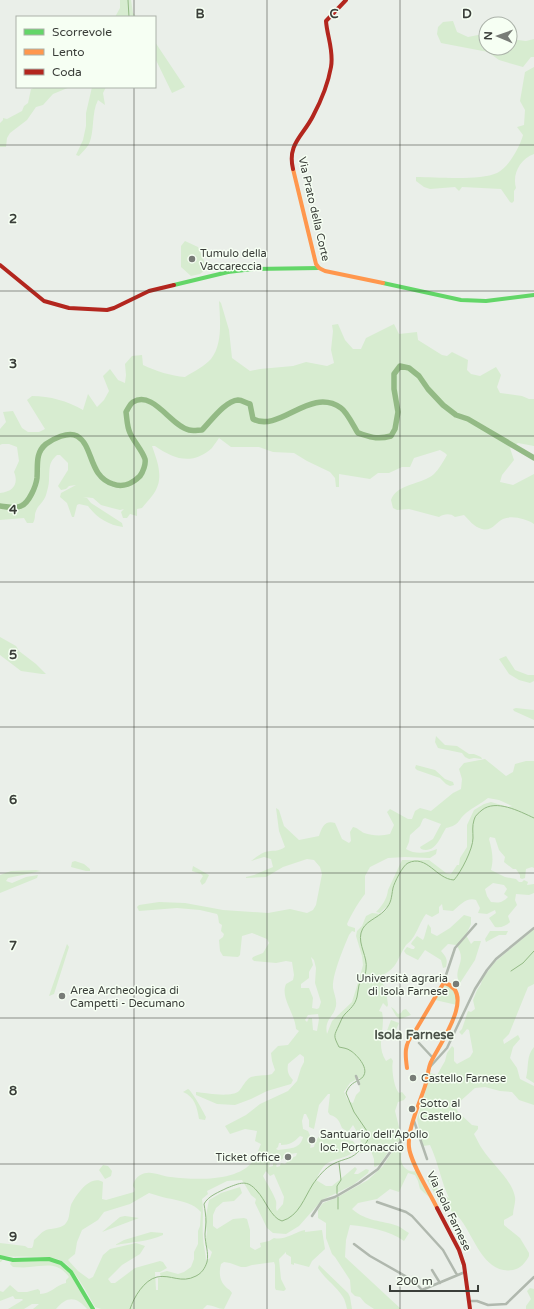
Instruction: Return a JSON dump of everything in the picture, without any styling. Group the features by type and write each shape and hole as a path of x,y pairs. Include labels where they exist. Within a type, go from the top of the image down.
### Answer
{"street":[{"name":"Via Prato della Corte","path":"346,0 326,21 331,48 331,66 311,121 294,145 291,152 294,171 316,264 325,272 461,300 486,301 534,295"},
{"path":"0,265 44,301 68,308 107,310 149,291 228,272 253,269 319,268"},
{"path":"444,981 455,948 476,924"},
{"path":"429,1068 447,1048 475,989 487,970 496,959 534,928"},
{"path":"312,1216 322,1202 335,1197 364,1180 378,1169 391,1151 402,1142 410,1130 414,1122 429,1068 444,1040 459,1004 457,992 451,984 443,984 414,1033 408,1040 405,1055 407,1068"},
{"path":"419,1043 433,1058"},
{"path":"356,1077 358,1084"},
{"path":"414,1122 427,1159"},
{"name":"Via Isola Farnese","path":"414,1122 410,1141 410,1154 461,1254 470,1309"},
{"path":"377,1202 406,1212 412,1216 443,1250 458,1275"},
{"path":"354,1244 370,1256 414,1281 421,1290 465,1272"},
{"path":"0,1257 13,1260 49,1259 61,1263 71,1272 93,1309"},
{"path":"432,1270 440,1283"},
{"path":"469,1301 477,1301 488,1305 506,1304 534,1277"}],"green space":[{"path":"120,0 131,0 133,13 136,16 116,16 120,8"},
{"path":"453,21 457,32 468,37 478,35 478,50 441,43 437,34 438,27 443,22"},
{"path":"534,39 534,57 531,57 523,67 499,60 494,56 518,56 518,40 526,41"},
{"path":"156,44 185,87 172,93 156,60"},
{"path":"534,67 534,154 529,156 521,163 516,172 516,188 514,191 514,201 512,203 501,189 462,187 459,191 455,187 430,189 424,187 416,181 416,177 480,177 497,173 505,167 516,151 523,135 517,127 524,125 525,110 520,101 525,72"},
{"path":"68,88 53,94 43,105 36,107 27,120 10,133 7,138 6,147 0,147 0,123 3,118 7,119 22,111 24,106 28,103 31,89"},
{"path":"92,88 106,88 103,93 105,105 98,100 94,111 91,139 88,146 79,156 76,155 83,140 86,126 86,113"},
{"path":"185,241 198,247 204,261 204,271 200,274 191,276 181,267 181,246"},
{"path":"219,301 221,303 229,330 232,358 250,371 293,366 306,362 327,366 334,363 331,350 333,331 332,325 338,324 345,340 353,349 361,349 366,338 394,324 399,334 417,332 418,340 442,355 447,356 452,352 468,360 467,370 471,374 480,376 496,367 501,375 497,387 500,393 534,399 534,446 518,443 510,448 514,460 502,475 500,482 513,485 534,474 534,524 523,519 511,517 500,520 491,528 485,530 477,527 464,515 455,517 447,514 439,517 409,509 397,510 393,508 391,500 394,494 404,487 429,478 438,470 447,455 440,450 414,458 410,467 402,467 389,473 378,473 370,479 339,474 339,487 336,487 335,478 330,472 294,453 273,452 259,447 231,447 219,438 212,448 205,454 190,459 176,457 155,446 152,446 159,471 158,484 152,496 142,508 137,509 137,516 130,514 127,518 123,518 121,512 124,509 120,510 101,505 93,498 83,497 87,498 91,503 122,523 123,527 107,522 95,514 88,506 79,504 77,505 74,517 72,517 67,503 60,497 61,493 76,485 69,486 66,489 61,490 58,486 68,470 68,463 60,455 57,455 51,463 49,484 46,495 35,512 33,523 27,523 24,518 0,520 0,493 8,491 14,487 16,480 14,472 19,461 17,447 9,444 0,445 0,429 6,422 3,412 13,411 22,428 28,432 39,432 45,429 27,400 32,396 58,400 83,410 88,394 97,407 104,400 109,391 103,376 110,369 118,380 125,383 125,364 132,356 142,355 143,365 174,376 185,377 206,364 215,353 220,331"},
{"path":"0,637 16,646 19,651 46,674 21,671 0,655"},
{"path":"506,656 515,670 528,675 534,675 534,681 530,683 519,680 509,674 499,659"},
{"path":"513,709 534,710 534,720 514,711"},
{"path":"436,736 445,745 457,746 469,754 474,754 482,759 469,759 462,753 438,748 435,742"},
{"path":"485,759 506,776 513,772 515,764 526,761 534,761 534,868 532,867 526,869 525,878 520,878 520,875 516,869 513,869 504,862 505,857 499,850 495,838 490,837 489,839 492,854 491,870 505,877 516,879 519,882 524,880 528,882 527,885 534,884 534,893 529,895 516,894 515,900 517,905 508,916 510,922 505,926 499,927 495,927 489,918 496,913 495,910 487,914 478,913 480,908 476,900 473,899 467,901 453,911 443,910 442,904 439,907 439,913 432,917 426,914 414,936 406,945 394,966 387,973 381,976 386,990 388,1005 387,1007 383,1003 379,1011 382,1012 383,1019 381,1049 386,1061 391,1058 393,1061 393,1078 397,1090 399,1093 402,1092 406,1097 404,1100 398,1102 395,1111 401,1135 404,1137 391,1148 379,1165 375,1167 371,1151 360,1153 361,1132 357,1132 353,1125 348,1132 342,1128 337,1118 330,1115 328,1112 330,1094 328,1094 319,1105 314,1129 309,1127 309,1120 306,1114 304,1114 302,1121 303,1129 308,1131 312,1140 310,1148 314,1147 318,1138 325,1133 329,1138 329,1133 353,1141 357,1147 346,1157 332,1161 324,1166 316,1180 326,1186 332,1186 355,1167 357,1169 354,1174 358,1174 366,1169 369,1170 368,1173 353,1185 322,1200 299,1226 286,1234 273,1233 267,1228 255,1203 256,1199 251,1195 242,1180 227,1181 207,1191 208,1194 202,1199 203,1240 206,1261 210,1258 212,1252 205,1245 207,1232 205,1221 209,1200 221,1193 240,1187 242,1193 234,1201 223,1202 216,1208 213,1215 213,1226 217,1229 233,1219 247,1219 250,1230 250,1247 255,1250 261,1247 260,1243 274,1238 278,1239 286,1237 305,1230 305,1232 322,1230 325,1249 312,1261 309,1267 294,1263 294,1265 291,1264 291,1257 286,1254 286,1252 279,1259 281,1279 286,1289 284,1291 276,1290 275,1288 274,1262 241,1267 224,1262 220,1267 221,1278 223,1284 232,1293 224,1309 207,1305 203,1309 101,1309 95,1307 75,1274 65,1263 60,1260 55,1258 5,1256 0,1262 0,1243 32,1248 34,1240 43,1232 66,1223 71,1205 76,1196 88,1183 93,1181 98,1180 103,1182 102,1199 106,1200 134,1192 134,1181 137,1177 144,1173 153,1173 168,1177 203,1179 227,1176 246,1168 253,1161 261,1144 255,1141 257,1131 245,1129 230,1134 225,1126 246,1115 260,1104 288,1091 297,1081 304,1062 304,1057 300,1054 288,1064 288,1073 293,1080 291,1084 267,1091 235,1105 217,1104 196,1095 196,1092 218,1094 235,1093 239,1091 251,1077 272,1074 275,1070 271,1053 278,1046 288,1045 299,1031 296,1029 285,995 286,984 293,980 294,975 292,962 286,961 276,963 254,961 252,959 253,957 263,953 269,943 267,939 252,933 242,936 240,955 238,957 223,956 220,951 219,940 224,934 221,931 222,925 219,923 217,914 200,910 177,908 139,911 137,907 139,905 159,902 185,903 223,910 268,913 290,909 307,913 313,910 316,905 322,874 320,867 314,860 307,859 283,867 266,877 246,878 273,867 271,859 264,857 251,861 265,852 283,849 285,847 279,831 276,808 279,810 284,826 299,840 319,836 324,825 329,822 335,823 342,839 349,843 351,841 350,832 353,827 371,835 390,834 394,825 387,812 390,809 408,819 412,819 415,811 420,808 431,811 453,793 461,789 462,779 459,769 464,763","holes":["488,798 499,800 512,806 508,807 491,802 474,810 467,825 467,847 460,858 459,865 457,865 451,874 446,873 429,860 402,860 385,899 376,912 380,913 386,907 387,909 381,914 372,913 366,916 362,926 357,931 356,936 363,965 360,976 352,1002 332,1021 327,1034 326,1029 328,1021 336,1006 333,988 336,969 349,935 352,931 355,932 355,928 348,926 347,924 355,908 365,894 365,876 370,867 388,858 430,858 436,854 437,849 422,853 406,849 410,835 420,826 423,819 425,818 441,824 433,839 420,847 421,849 426,850 430,849 436,844 446,828 456,824 466,813","493,883 504,885 507,889 504,894 508,897 502,901 491,902 485,889","311,957 314,960 316,968 315,983 321,1002 319,1008 317,1009 312,1008 313,998 309,988 301,988 301,984 309,978 309,972 313,965","318,1014 319,1019 317,1031 313,1030 312,1018 309,1018 307,1022 305,1020 308,1015","359,1078 361,1079 359,1082 360,1091 356,1095 353,1103 348,1100 344,1092 350,1083","300,1136 303,1137 302,1141 294,1148 276,1149 279,1143 281,1143 281,1145 287,1144 296,1140","297,1153 296,1156 285,1164 281,1163 280,1166 277,1167 277,1164 273,1163 273,1166 269,1167 271,1159 281,1160 289,1154","266,1171 270,1176 274,1174 284,1197 283,1204 277,1211 276,1201 263,1176","149,1193 191,1205 201,1212 198,1231 198,1244 194,1252 194,1259 191,1267 178,1274 167,1271 160,1273 161,1278 158,1278 158,1290 156,1290 155,1272 160,1272 167,1268 163,1262 160,1261 135,1268 115,1283 111,1283 108,1279 122,1265 140,1254 145,1246 136,1243 110,1249 103,1255 93,1277 89,1279 78,1271 68,1260 75,1254 77,1242 82,1230 98,1220 104,1212 130,1204"]},
{"path":"416,765 435,770 445,779 453,782 454,785 450,786 440,778 417,770 415,768"},
{"path":"75,861 84,864 90,869 90,871 71,867 72,862"},
{"path":"193,866 209,875 205,883 202,885 200,881 203,876 192,871"},
{"path":"11,871 41,871 8,878 6,881 12,883 26,877 38,875 37,878 0,893 0,875"},
{"path":"464,915 471,917 471,924 466,935 471,944 474,941 481,941 475,960 460,983 457,974 461,956 456,945 448,944 441,951 447,960 446,967 443,968 441,960 425,950 418,960 406,954 404,951 407,947 414,949 415,947 411,944 417,936 423,940 428,924 431,928 431,933 437,936 450,928"},
{"path":"534,929 534,984 528,987 509,1034 503,1040 504,1044 518,1035 520,1039 513,1047 510,1058 517,1068 520,1079 534,1086 534,1105 519,1100 512,1092 500,1091 485,1087 475,1088 457,1104 456,1108 458,1112 472,1125 478,1126 478,1129 474,1134 479,1144 506,1178 515,1197 513,1215 504,1220 504,1225 520,1238 529,1253 529,1256 520,1267 513,1270 503,1270 495,1267 488,1261 459,1218 446,1205 441,1205 427,1180 432,1179 441,1194 449,1198 430,1145 423,1146 417,1119 430,1073 437,1075 445,1061 447,1053 452,1046 454,1048 454,1061 457,1064 470,1057 473,1052 469,1030 467,1029 462,1035 459,1032 462,1029 468,1011 471,1012 475,1009 473,1000 482,979 495,962"},
{"path":"490,931 508,931 506,935 499,935 486,942 485,939"},
{"path":"67,944 69,947 54,994 49,996"},
{"path":"444,985 453,990 457,1005 435,1000"},
{"path":"391,1007 398,1014 406,1009 411,1015 400,1019 396,1016"},
{"path":"391,1020 399,1023 392,1039 385,1036"},
{"path":"534,1047 534,1083 526,1078 531,1050"},
{"path":"188,1089 195,1097 206,1117 205,1120 199,1119 193,1100 183,1092"},
{"path":"402,1143 402,1165 408,1170 416,1171 421,1177 429,1197 420,1189 415,1175 408,1173 399,1192 390,1189 377,1199 358,1203 352,1209 363,1216 398,1226 409,1233 404,1241 392,1234 371,1228 350,1225 346,1240 345,1257 401,1309 374,1309 365,1303 360,1297 355,1296 351,1292 350,1280 332,1254 326,1238 326,1223 318,1218 318,1210 323,1203 336,1198 368,1180 383,1166 392,1152"},
{"path":"103,1165 108,1166 112,1171 111,1176 105,1179 99,1170"},
{"path":"125,1216 139,1218 102,1232 120,1217"},
{"path":"151,1232 163,1233 163,1235 145,1240 115,1245 124,1240"},
{"path":"12,1261 55,1261 61,1263 68,1271 92,1309 87,1309 79,1302 72,1299 64,1302 56,1309 33,1309 39,1304 32,1304 24,1309 8,1309 23,1300 15,1299 13,1296 0,1301 0,1291 3,1292 10,1285 18,1292 27,1292 38,1289 40,1294 44,1294 66,1283 66,1280 69,1277 65,1272 56,1267 13,1267 10,1264"},
{"path":"319,1265 348,1293 352,1309 347,1309 343,1297 318,1268"},
{"path":"530,1288 534,1289 534,1309 526,1309 526,1306 531,1299 527,1291"}],"waterway":[{"path":"128,0 129,16"},
{"path":"0,506 10,508 16,507 21,506 27,501 34,490 40,451 49,442 69,434 77,436 82,441 99,475 105,480 113,484 124,485 137,479 143,470 145,459 129,431 126,412 133,402 140,400 148,401 155,405 175,422 189,430 202,430 223,408 233,401 238,400 250,404 253,419 263,422 274,420 318,402 329,403 343,410 358,433 378,438 391,436 395,429 398,412 394,389 394,374 400,366 409,368 419,376 428,389 443,405 456,415 468,419 534,458"},
{"path":"130,1309 140,1290 152,1279 162,1276 186,1279 196,1276 203,1270 207,1262 204,1204 211,1196 227,1188 247,1183 260,1194 271,1212 282,1221 288,1219 297,1211 313,1184 324,1170 333,1164 351,1157 362,1148 368,1140 369,1134 354,1112 346,1093 354,1082 363,1077 365,1072 359,1058 348,1049 339,1047 335,1036 343,1016 355,1002 359,985 366,971 366,960 360,938 363,929 387,907 390,902 397,878 406,864 415,861 421,862 442,876 454,880 469,854 473,838 473,822 476,815 482,810 494,806 508,807 534,818"},
{"path":"511,971 523,963 534,951"},
{"path":"337,1194 337,1186 341,1180 339,1163"},
{"path":"338,1197 338,1209"}],"traffic: fast":[{"path":"174,285 228,272 253,269 319,268"},
{"path":"383,283 461,300 486,301 534,295"},
{"path":"0,1257 13,1260 49,1259 61,1263 71,1272 93,1309"}],"traffic: slow":[{"path":"293,169 316,264 319,268 325,271 383,283"},
{"path":"407,1068 406,1054 408,1041 445,983 454,989 457,997 457,1008 453,1020 430,1064 426,1083 412,1123 409,1140 410,1153 413,1161 437,1208"}],"traffic: jam":[{"path":"293,169 292,153 294,147 316,110 330,73 332,55 326,21 346,0"},
{"path":"0,265 44,301 69,308 107,310 149,291 174,285"},
{"path":"437,1208 459,1250 464,1265 470,1309"}],"place":[{"name":"Tumulo della Vaccareccia","path":"192,259"},
{"name":"Università agraria di Isola Farnese","path":"456,984"},
{"name":"Area Archeologica di Campetti - Decumano","path":"62,996"},
{"name":"Castello Farnese","path":"413,1078"},
{"name":"Sotto al Castello","path":"412,1109"},
{"name":"Santuario dell'Apollo loc. Portonaccio","path":"312,1140"},
{"name":"Ticket office","path":"288,1157"}],"district":[{"name":"Isola Farnese","path":"414,1035"}]}
